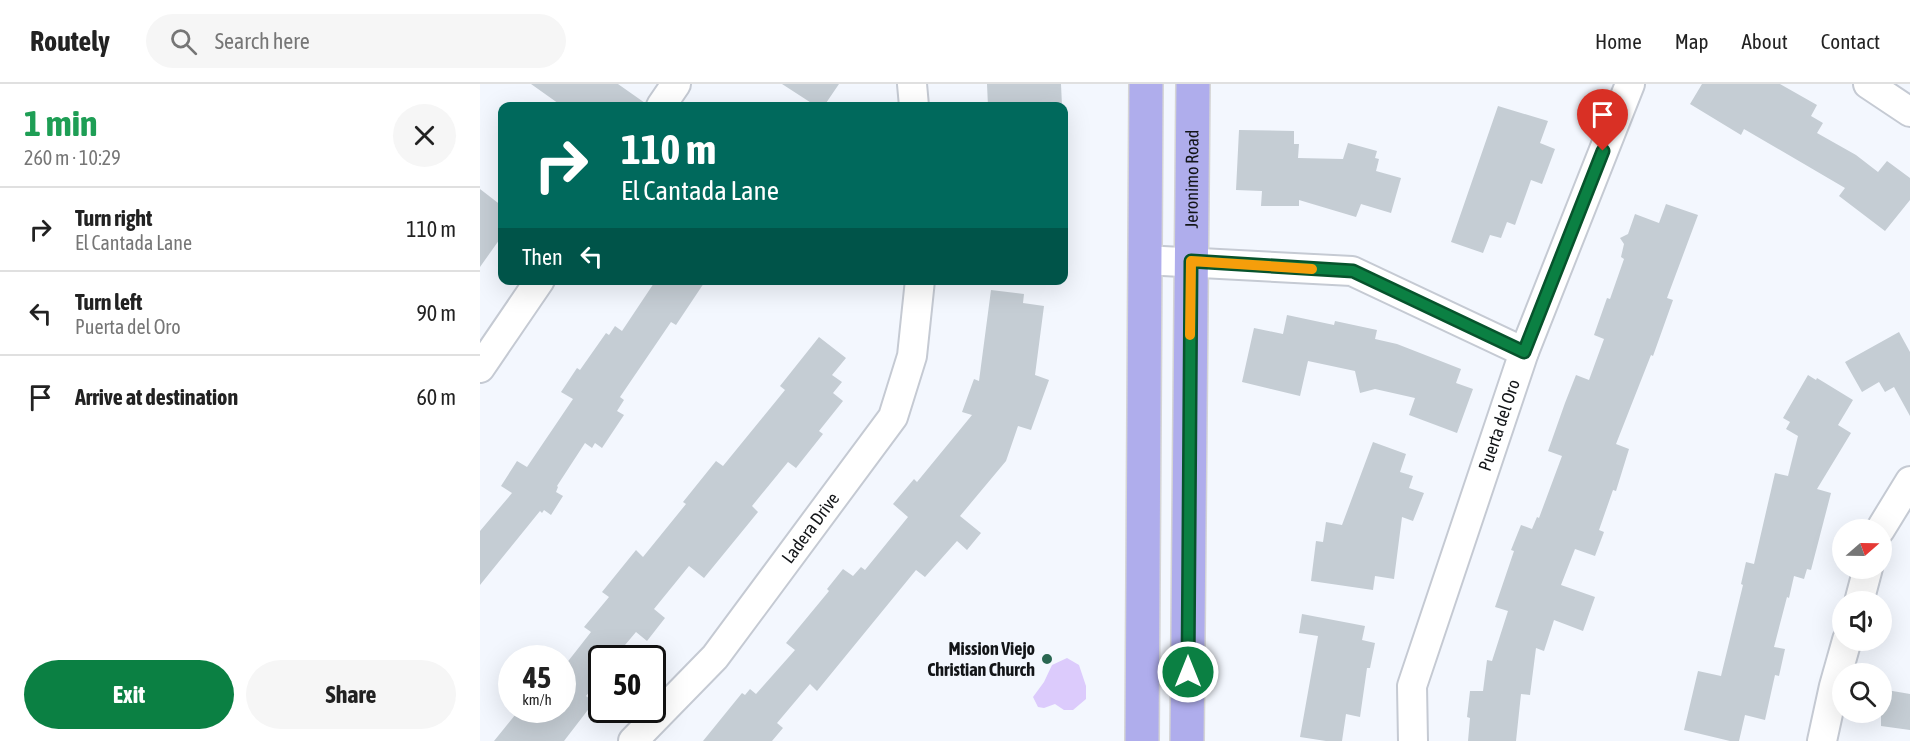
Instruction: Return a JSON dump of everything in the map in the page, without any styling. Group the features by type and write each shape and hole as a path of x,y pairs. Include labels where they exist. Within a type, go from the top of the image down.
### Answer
{"main road":[{"path":"1142,741 1146,84"},
{"name":"Jeronimo Road","path":"1187,741 1193,84"}],"street":[{"path":"664,102 676,84"},
{"path":"912,84 914,102"},
{"name":"Puerta del Oro","path":"1413,741 1412,686 1524,352 1630,84"},
{"path":"1868,84 1910,112"},
{"path":"1144,260 1353,271 1524,352"},
{"path":"483,355 536,285"},
{"name":"Ladera Drive","path":"633,741 715,657 893,417 912,356 919,285"},
{"path":"1887,519 1910,481"},
{"path":"1822,741 1844,651"}],"shaded area":[{"path":"1067,658 1079,665 1086,686 1086,699 1073,710 1064,710 1055,704 1044,708 1038,707 1033,697 1044,682 1052,665"}],"building":[{"path":"531,84 618,84 644,102 556,102"},
{"path":"782,84 839,84 827,102 810,102"},
{"path":"987,84 1061,84 1062,102 988,102"},
{"path":"1702,84 1780,84 1817,105 1811,116 1823,123 1817,133 1856,155 1878,172 1887,161 1910,178 1910,200 1885,231 1839,196 1845,188 1744,129 1741,135 1690,104"},
{"path":"1498,106 1548,121 1540,143 1555,149 1542,184 1531,180 1515,225 1507,222 1501,238 1490,235 1483,253 1451,242"},
{"path":"1239,130 1294,131 1294,144 1299,144 1298,158 1343,159 1348,143 1377,151 1375,158 1379,159 1376,171 1401,178 1391,213 1361,204 1356,217 1299,200 1299,206 1261,206 1262,191 1236,190"},
{"path":"480,189 498,203 498,242 480,267"},
{"path":"1666,204 1698,215 1667,298 1673,300 1653,356 1651,355 1616,444 1629,449 1616,491 1613,490 1599,530 1604,532 1595,556 1575,549 1561,585 1595,597 1583,631 1554,620 1544,651 1536,648 1530,695 1521,694 1516,741 1468,741 1470,718 1467,717 1470,691 1483,691 1487,660 1492,661 1508,611 1495,607 1514,551 1511,550 1521,525 1532,529 1537,517 1539,518 1562,456 1548,451 1565,403 1576,375 1589,380 1604,339 1594,335 1624,259 1621,257 1624,244 1620,238 1628,234 1635,214 1659,223"},
{"path":"653,285 703,285 676,325 671,322 620,397 624,400 617,411 624,415 602,448 595,443 592,448 585,443 557,486 556,492 563,496 551,515 544,510 542,513 540,511 480,585 480,531 512,493 501,486 517,461 527,467 573,399 561,392 577,368 580,370 606,333 609,335 615,326 622,331"},
{"path":"991,290 1024,294 1023,303 1044,306 1035,375 1049,380 1031,430 1018,426 1006,461 960,516 981,533 967,550 957,541 925,577 916,570 817,691 810,684 777,723 783,728 772,741 703,741 742,693 745,695 750,689 756,694 795,650 786,643 829,591 827,589 843,569 853,576 861,567 865,570 908,517 893,504 914,479 917,482 972,415 962,412 974,379 979,381"},
{"path":"1287,315 1334,325 1335,321 1377,330 1375,339 1397,344 1461,369 1456,383 1473,389 1457,433 1409,415 1415,398 1375,389 1360,393 1355,371 1308,361 1300,396 1242,382 1254,328 1283,334"},
{"path":"1899,332 1910,352 1910,416 1894,387 1885,392 1879,382 1862,392 1845,362"},
{"path":"819,337 846,358 832,375 842,382 833,393 843,401 819,431 823,434 796,468 788,462 752,506 758,512 704,578 689,566 654,609 665,618 647,641 636,632 625,645 588,645 588,694 586,696 588,710 564,741 494,741 509,723 576,723 576,651 591,632 584,627 609,597 602,592 636,550 643,557 686,504 683,502 716,461 723,466 785,390 780,386"},
{"path":"1808,375 1853,400 1838,425 1851,433 1817,489 1831,493 1811,570 1807,569 1804,579 1794,576 1789,598 1787,597 1774,647 1785,649 1779,676 1775,675 1765,720 1745,715 1739,741 1684,730 1698,671 1721,676 1743,585 1741,584 1746,562 1754,564 1775,473 1788,476 1798,436 1786,429 1790,422 1783,418"},
{"path":"1373,442 1406,454 1400,472 1413,476 1409,488 1424,493 1413,521 1402,517 1394,579 1375,576 1373,590 1311,581 1316,541 1323,542 1326,522 1342,525"},
{"path":"1302,614 1365,626 1362,640 1375,643 1370,668 1367,668 1360,717 1346,714 1342,741 1300,737 1318,636 1299,633"},
{"path":"1892,691 1910,694 1910,730 1881,726 1881,723 1892,723"}],"slow traffic":[{"path":"1190,335 1191,261 1312,269"}],"place":[{"name":"Mission Viejo Christian Church","path":"1047,659"}],"route":[{"path":"1188,672 1191,261 1353,271 1524,352 1603,151"}]}
